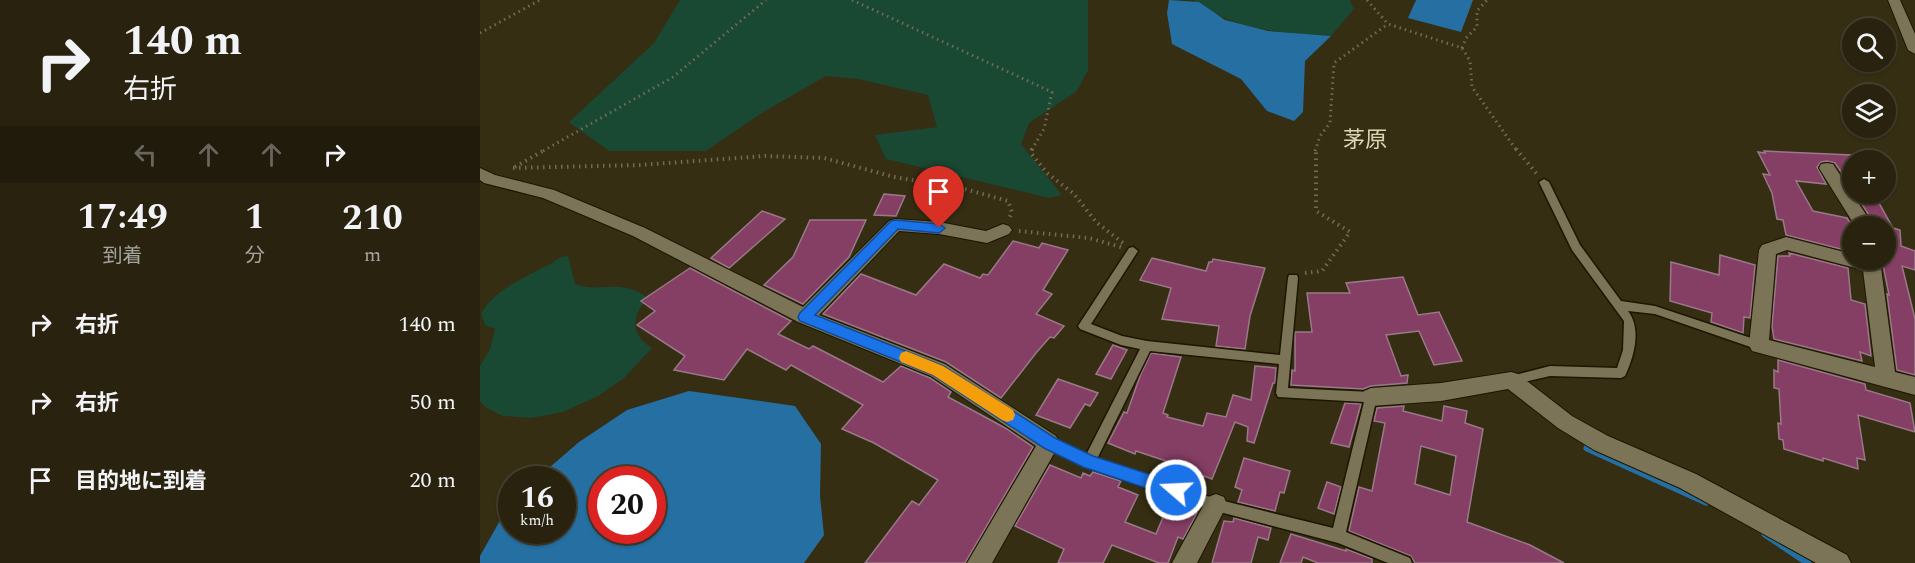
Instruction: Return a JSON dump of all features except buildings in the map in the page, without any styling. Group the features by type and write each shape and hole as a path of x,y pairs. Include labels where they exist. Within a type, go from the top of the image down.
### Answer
{"street":[{"path":"1894,0 1915,50"},
{"path":"1827,168 1858,216"},
{"path":"483,179 548,194 639,232 805,317 938,370 1049,443 979,563"},
{"path":"805,317 895,225 939,228 987,237 1003,230"},
{"path":"1842,256 1786,243 1768,249 1759,345 1915,386"},
{"path":"1872,270 1887,379"},
{"path":"1371,397 1441,392 1511,380 1565,422 1601,443 1688,481 1839,563"},
{"path":"1184,563 1216,505"}],"lane":[{"path":"1511,380 1550,371 1621,373 1629,350 1629,320 1575,246 1544,182"},
{"path":"1133,251 1084,326 1121,340 1147,346 1284,360"},
{"path":"1293,278 1282,393 1371,397 1338,536"},
{"path":"1618,305 1655,310 1759,345"},
{"path":"1089,462 1147,346"},
{"path":"1049,443 1089,462 1216,505 1338,536 1405,563"}],"path":[{"path":"480,33 540,0"},
{"path":"483,179 513,168 673,77 766,0"},
{"path":"852,0 905,27 1052,92 1044,129 1031,153 1047,173 1074,194 1096,222 1133,251"},
{"path":"1367,0 1388,24 1462,48 1470,61 1472,87 1519,154 1544,182"},
{"path":"1462,48 1466,38 1477,27 1476,11 1487,0"},
{"path":"1293,278 1306,273 1322,271 1350,232 1316,211 1314,154 1320,136 1330,123 1334,63 1388,24"},
{"path":"513,168 640,165 765,156 824,158 894,177 961,188 1008,201 1012,212 1003,230 1089,238 1133,251"}],"green space":[{"path":"680,0 1088,0 1088,70 1077,91 1029,123 1021,144 1062,195 1049,198 886,159 875,135 937,127 928,95 858,79 826,76 760,114 706,151 609,151 569,122 654,43"},
{"path":"1193,0 1350,0 1354,9 1331,36 1276,31 1242,24 1225,19"},
{"path":"568,256 575,284 584,287 628,288 648,298 638,312 635,325 640,337 652,348 624,378 598,396 563,412 531,418 503,416 485,407 480,401 480,366 490,349 495,329 485,325 481,314 496,295 506,288 561,257"}],"water":[{"path":"1169,0 1199,2 1225,20 1268,31 1331,36 1305,61 1303,112 1294,121 1267,111 1241,79 1172,44 1167,13"},
{"path":"1416,0 1473,0 1461,32 1408,18"},
{"path":"689,391 795,406 821,444 820,496 824,535 804,563 480,563 480,556 498,524 498,544 576,544 576,466 551,466 579,442 627,410"}],"waterway":[{"path":"1587,448 1706,502"},
{"path":"1765,534 1808,563"}],"slow traffic":[{"path":"906,358 938,370 1007,415"}],"district":[{"name":"茅原","path":"1365,139"}],"route":[{"path":"939,228 895,225 805,317 938,370 1049,443 1089,462 1176,490"}]}
